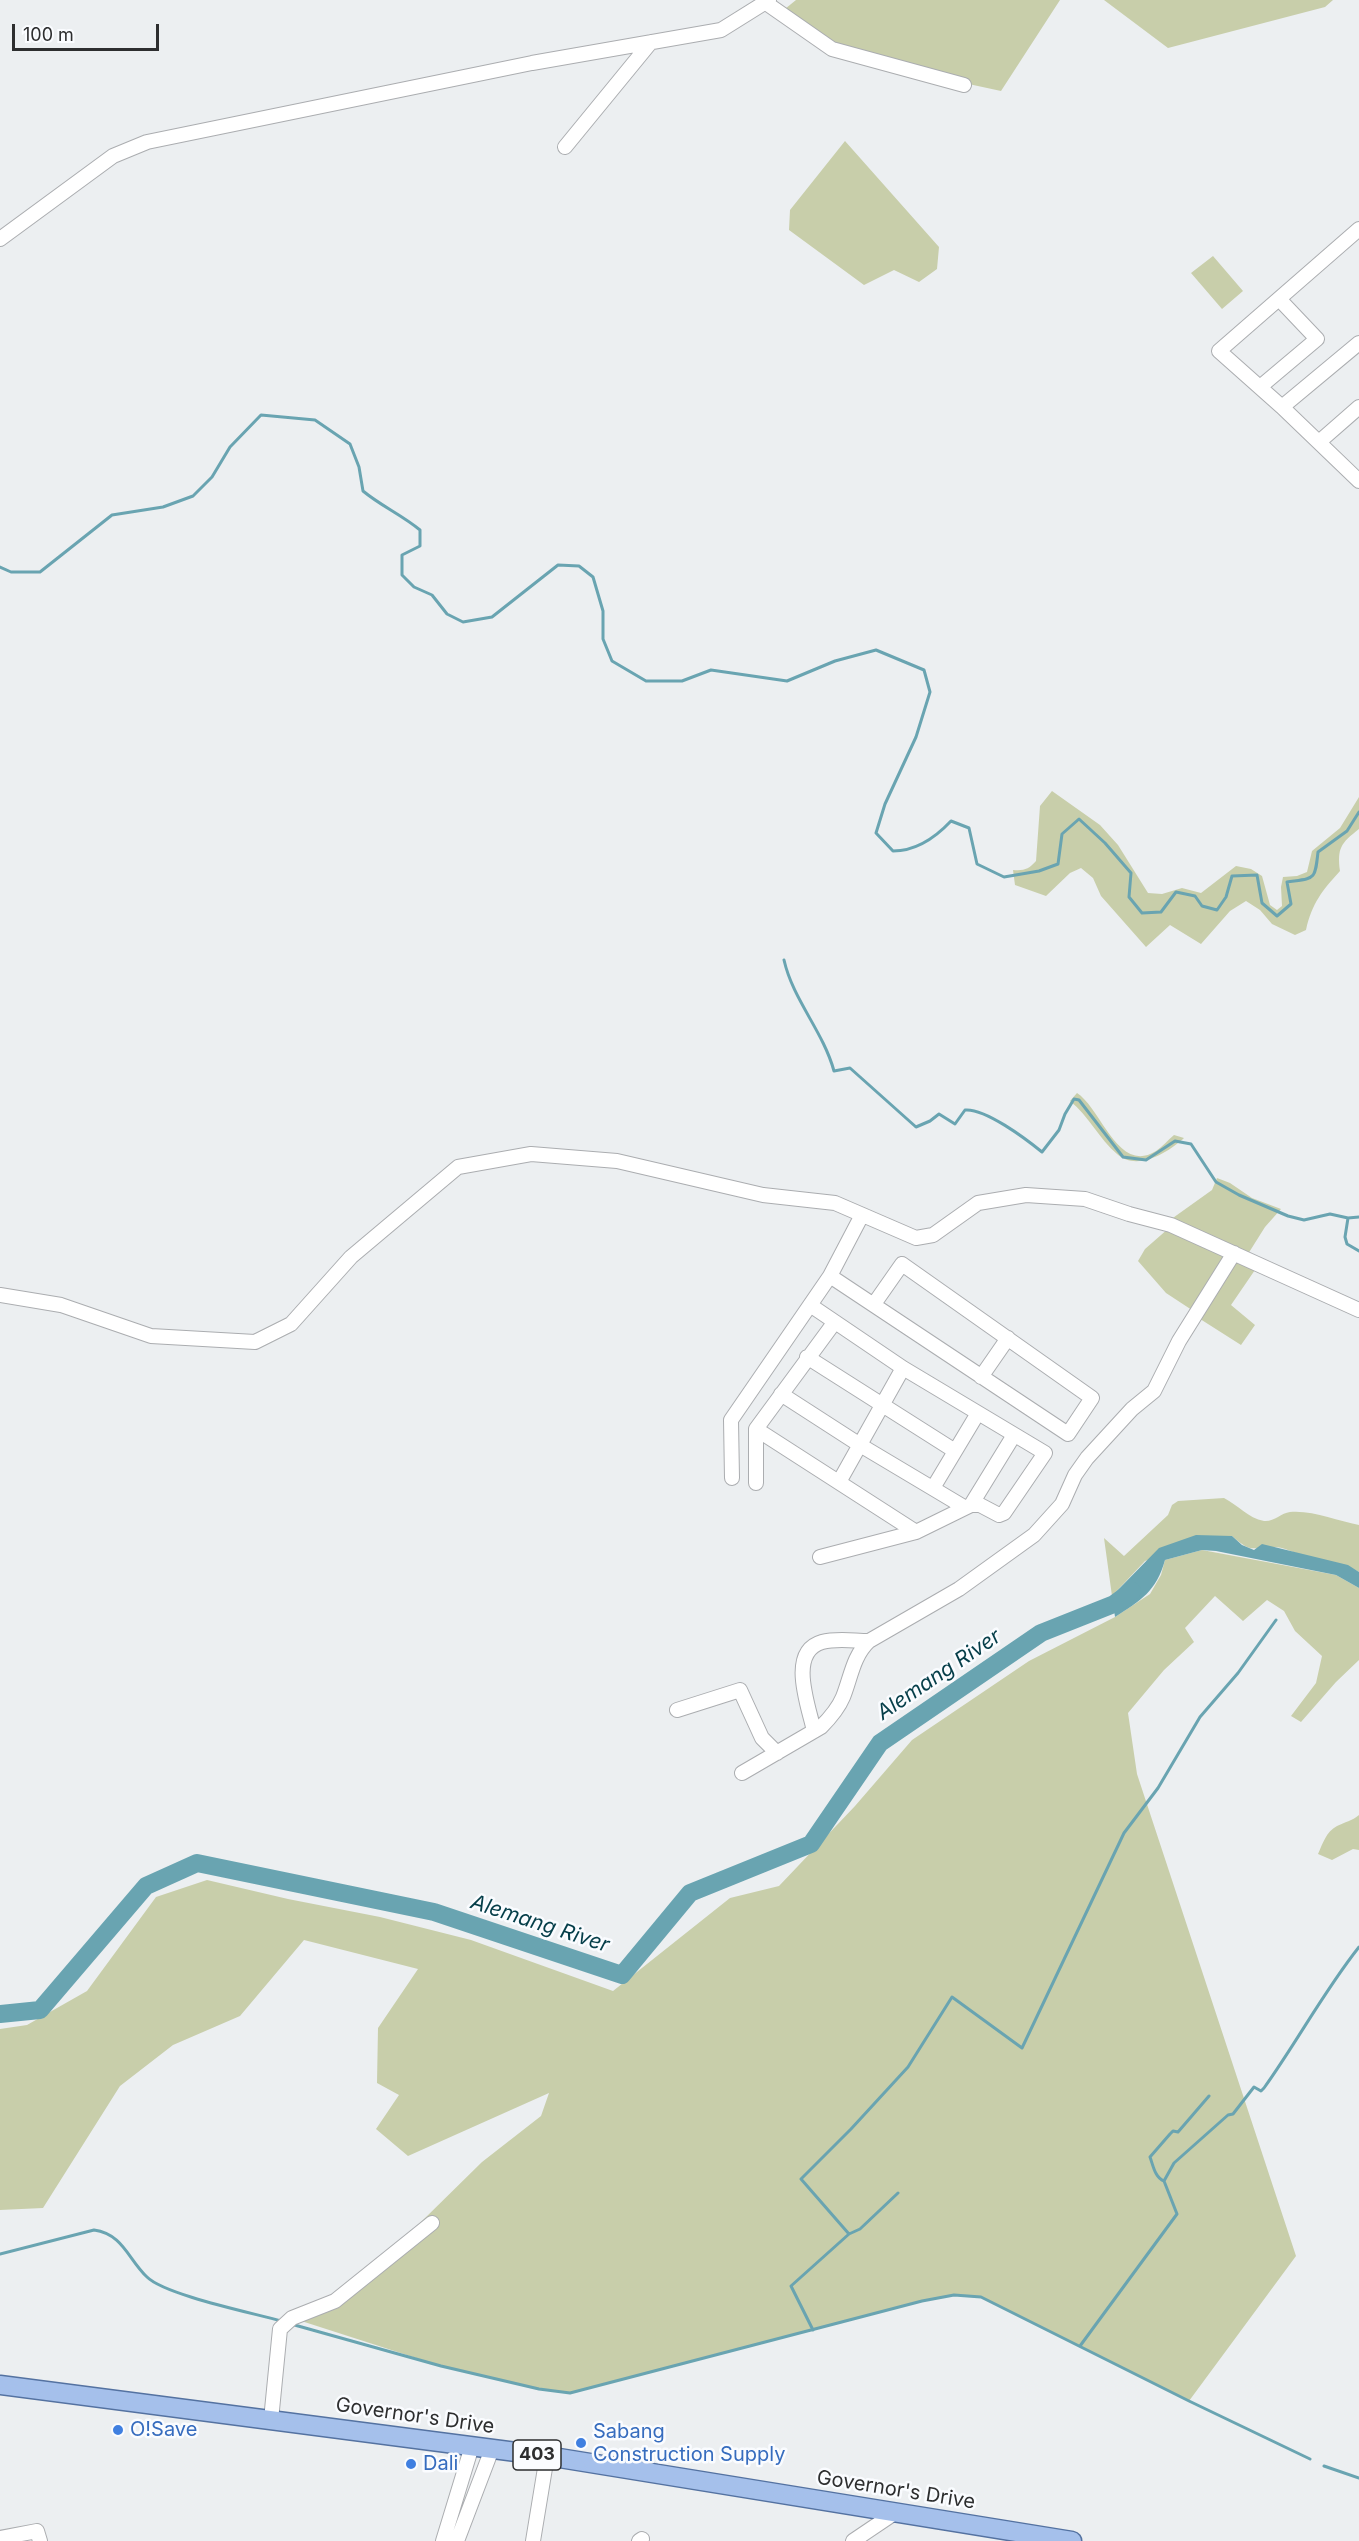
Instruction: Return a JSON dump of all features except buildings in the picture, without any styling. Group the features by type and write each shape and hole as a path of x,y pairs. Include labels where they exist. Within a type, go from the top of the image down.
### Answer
{"main road":[{"name":"Governor's Drive","path":"0,2385 547,2456 1072,2541"}],"street":[{"path":"0,239 113,156 147,142 532,63 721,30 768,2 832,49 964,85"},
{"path":"565,147 651,42"},
{"path":"1357,475 1219,351 1359,229"},
{"path":"1260,387 1317,339 1280,300"},
{"path":"1282,407 1359,343"},
{"path":"1319,442 1359,407"},
{"path":"0,1295 61,1305 151,1336 255,1342 291,1324 351,1257 458,1167 531,1154 617,1161 763,1195 835,1203 916,1238 933,1235 978,1203 1026,1195 1085,1199 1171,1225 1359,1310"},
{"path":"732,1478 731,1420 830,1276 862,1215"},
{"path":"742,1773 821,1727 837,1709 859,1652 869,1641 959,1589 1034,1535 1062,1504 1075,1475 1087,1458 1132,1409 1154,1391 1179,1341 1234,1253"},
{"path":"830,1276 1068,1434 1092,1398 902,1264 874,1304"},
{"path":"810,1305 903,1368 1045,1453 1004,1513 999,1515 980,1505 968,1506 916,1532 820,1557"},
{"path":"756,1483 756,1429 834,1323"},
{"path":"981,1377 1008,1338"},
{"path":"807,1357 955,1451"},
{"path":"838,1482 903,1368"},
{"path":"781,1394 860,1445 968,1506"},
{"path":"933,1488 978,1413"},
{"path":"756,1429 916,1532"},
{"path":"968,1506 1014,1435"},
{"path":"814,1731 802,1678 803,1660 821,1642 869,1641"},
{"path":"676,1710 740,1690 762,1738 777,1753"},
{"path":"271,2420 280,2329 292,2318 335,2301 432,2223"},
{"path":"442,2541 472,2446"},
{"path":"457,2541 492,2449"},
{"path":"534,2541 547,2456"},
{"path":"457,2496 472,2500"},
{"path":"853,2541 896,2512"},
{"path":"0,2538 37,2531 40,2541"}],"green space":[{"path":"796,0 1060,0 1001,91 927,75 832,49 780,13"},
{"path":"1104,0 1333,0 1325,7 1168,48"},
{"path":"845,141 939,247 937,269 919,282 894,270 864,285 789,230 790,210"},
{"path":"1213,256 1243,291 1222,309 1191,273"},
{"path":"1052,791 1100,825 1118,845 1148,893 1162,894 1182,888 1201,893 1236,866 1251,869 1262,876 1270,905 1277,910 1282,906 1283,877 1297,876 1307,872 1312,851 1340,828 1359,797 1359,829 1344,842 1339,857 1340,871 1319,898 1311,912 1306,930 1295,935 1272,924 1260,910 1246,901 1230,911 1201,944 1170,925 1146,947 1101,896 1093,878 1081,868 1070,873 1046,896 1015,885 1013,870 1026,869 1036,861 1040,806"},
{"path":"1077,1093 1086,1101 1111,1137 1131,1154 1143,1156 1156,1151 1174,1135 1184,1138 1170,1149 1152,1158 1143,1161 1125,1159 1105,1142 1070,1101"},
{"path":"1217,1178 1230,1183 1252,1198 1281,1209 1265,1227 1248,1254 1170,1220 1212,1190"},
{"path":"1169,1228 1257,1267 1231,1305 1255,1325 1241,1345 1197,1317 1198,1314 1166,1293 1138,1261 1145,1249"},
{"path":"1224,1498 1253,1517 1264,1521 1290,1512 1299,1512 1359,1525 1359,1572 1281,1548 1249,1548 1232,1536 1218,1537 1145,1561 1112,1596 1104,1538 1124,1556 1168,1515 1172,1505 1178,1501"},
{"path":"1202,1550 1336,1575 1359,1588 1359,1660 1301,1722 1291,1716 1316,1683 1322,1656 1295,1631 1284,1611 1267,1600 1243,1621 1215,1596 1185,1628 1194,1642 1164,1670 1128,1713 1137,1774 1296,2256 1189,2401 981,2297 954,2295 922,2301 570,2393 539,2389 441,2366 292,2318 363,2279 482,2162 541,2116 549,2093 408,2156 376,2129 399,2095 377,2083 378,2028 418,1969 304,1940 240,2016 173,2045 120,2086 43,2208 0,2210 0,2029 27,2025 87,1991 156,1897 207,1880 380,1917 471,1940 613,1991 730,1898 779,1886 855,1806 912,1740 1029,1661 1115,1617 1150,1594 1161,1575 1165,1560"},
{"path":"1359,1815 1359,1850 1353,1849 1332,1860 1318,1854 1330,1831"}],"water":[{"path":"1196,1535 1232,1536 1242,1545 1254,1550 1262,1544 1348,1565 1359,1572 1359,1588 1336,1575 1202,1550 1165,1560 1152,1588 1115,1617 1112,1596 1159,1548"}],"waterway":[{"path":"0,567 11,572 40,572 112,515 163,507 193,496 212,477 230,447 261,415 315,420 350,444 359,467 363,491 420,530 420,546 402,555 402,575 414,587 432,595 447,614 463,622 492,617 558,565 579,566 593,577 603,611 603,639 612,661 646,681 682,681 711,670 787,681 835,661 876,650 924,670 930,692 916,737 885,804 876,833 893,851 910,849 925,842 951,821 969,828 977,864 1004,877 1039,871 1058,864 1062,834 1079,819 1105,843 1131,873 1129,897 1142,913 1161,912 1176,892 1195,896 1202,906 1217,910 1226,897 1232,876 1257,875 1262,903 1277,916 1291,904 1287,882 1312,876 1316,868 1318,852 1347,831 1359,812"},
{"path":"784,960 794,989 823,1042 834,1071 850,1068 916,1127 939,1114 955,1124 965,1110 973,1111 1005,1125 1042,1152 1059,1130 1074,1099 1079,1100 1123,1157 1146,1160 1175,1141 1191,1144 1216,1182 1239,1195 1288,1216 1304,1220 1330,1214 1348,1218 1345,1237 1347,1244 1359,1251"},
{"path":"1348,1218 1359,1217"},
{"name":"Alemang River","path":"0,2014 40,2010 146,1886 197,1863 434,1912 622,1975 690,1893 811,1844 880,1743 1041,1633 1114,1604 1132,1591"},
{"path":"849,2234 801,2179 908,2067 952,1997 1022,2048 1124,1833 1158,1788 1200,1717 1238,1673 1276,1620"},
{"path":"1080,2346 1177,2214 1164,2181 1174,2163 1228,2115 1233,2114 1254,2087 1261,2091 1264,2088 1359,1947"},
{"path":"1164,2181 1156,2174 1150,2157 1173,2131 1178,2132 1209,2096"},
{"path":"813,2330 791,2286 849,2234 860,2229 898,2193"},
{"path":"0,2254 94,2230 104,2232 119,2242 140,2270 157,2284 190,2297 281,2321"},
{"path":"291,2324 441,2366 539,2389 570,2393 922,2301 954,2295 981,2297 1310,2459"},
{"path":"1324,2466 1359,2478"}],"place":[{"name":"O!Save","path":"118,2430"},
{"name":"Sabang Construction Supply","path":"581,2443"},
{"name":"Dali","path":"411,2464"}]}
